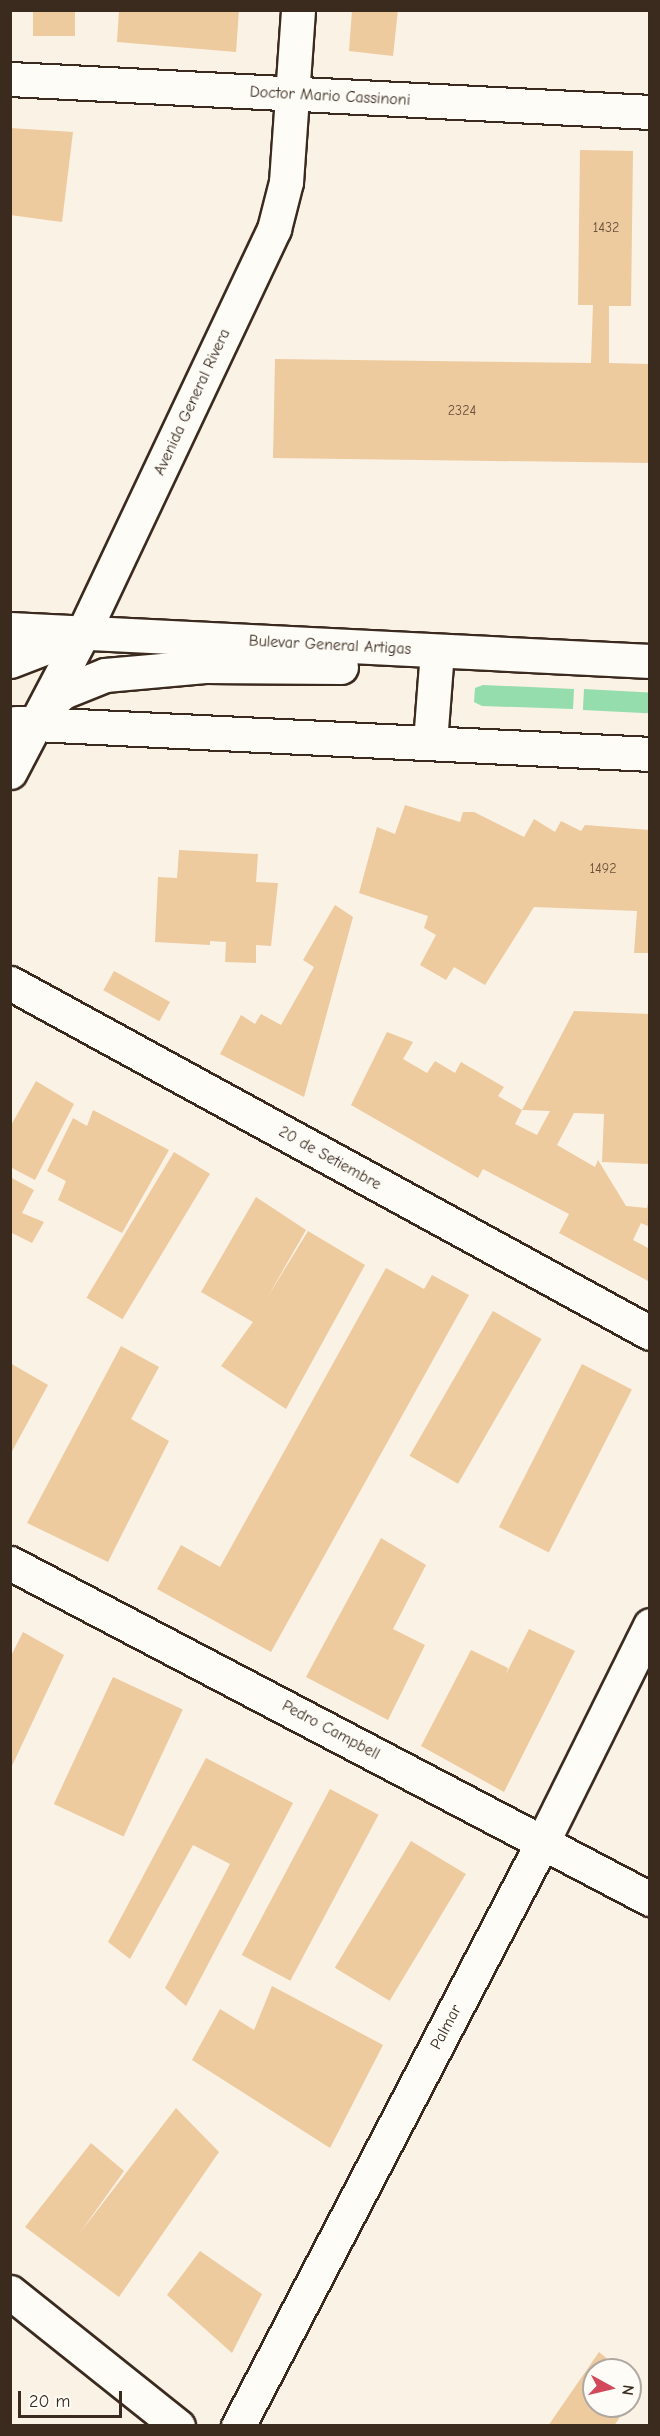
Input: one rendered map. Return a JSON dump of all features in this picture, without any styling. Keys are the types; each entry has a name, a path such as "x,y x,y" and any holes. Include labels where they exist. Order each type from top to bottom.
{"street":[{"name":"Avenida General Rivera","path":"10,772 22,724 83,633 274,229 286,182 298,10"},
{"name":"Doctor Mario Cassinoni","path":"10,79 650,112"},
{"name":"Bulevar General Artigas","path":"10,629 650,660"},
{"path":"10,661 83,633"},
{"path":"22,724 63,692 105,675 205,666 361,667 424,650 430,742"},
{"path":"22,724 650,754"},
{"name":"20 de Setiembre","path":"10,983 650,1333"},
{"name":"Pedro Campbell","path":"10,1563 650,1899"},
{"name":"Palmar","path":"238,2426 543,1841 650,1625"},
{"path":"10,2292 178,2426"}],"green space":[{"path":"483,685 574,689 573,709 482,706 474,702 475,688"},
{"path":"584,689 649,692 648,713 583,710"}],"building":[{"path":"33,10 75,10 75,36 33,36"},
{"path":"119,10 239,10 236,52 117,42"},
{"path":"352,10 398,10 393,56 349,51"},
{"path":"10,128 73,132 62,222 10,215"},
{"path":"580,150 633,151 631,306 609,306 609,363 650,364 650,463 273,458 275,359 591,363 593,305 578,305"},
{"path":"405,805 460,822 463,812 474,812 524,837 534,819 555,832 561,821 581,831 585,825 650,830 650,953 634,953 637,911 534,907 485,985 454,967 446,980 420,965 436,935 424,928 428,916 359,893 377,827 395,834"},
{"path":"179,850 258,854 256,882 278,883 271,946 256,945 256,963 225,962 226,942 210,941 210,945 155,942 158,877 177,878"},
{"path":"335,905 353,917 304,1097 220,1054 241,1015 255,1024 261,1014 281,1025 314,967 303,960"},
{"path":"114,971 170,1002 159,1021 103,990"},
{"path":"574,1011 650,1014 650,1164 602,1162 604,1114 574,1113 557,1145 595,1167 598,1160 626,1206 647,1208 650,1193 650,1227 641,1223 633,1240 650,1249 650,1282 559,1233 569,1214 483,1169 478,1178 351,1105 387,1032 413,1042 403,1059 427,1073 435,1061 455,1073 461,1062 504,1087 498,1096 522,1110","holes":["522,1110 550,1111 537,1135 515,1124"]},
{"path":"36,1081 74,1104 35,1180 10,1167 10,1127"},
{"path":"93,1110 169,1150 122,1233 58,1200 66,1181 47,1171 73,1118 87,1126"},
{"path":"174,1152 210,1174 122,1319 86,1298"},
{"path":"10,1177 34,1190 22,1213 44,1222 32,1243 10,1232"},
{"path":"256,1197 306,1230 267,1298 308,1231 365,1265 286,1409 221,1366 253,1322 201,1292"},
{"path":"386,1268 424,1289 432,1275 469,1295 271,1652 157,1589 181,1545 220,1567"},
{"path":"493,1311 541,1339 458,1484 410,1456"},
{"path":"121,1346 159,1367 131,1419 169,1441 108,1562 27,1523"},
{"path":"10,1363 48,1385 10,1455"},
{"path":"582,1364 632,1389 549,1552 499,1527"},
{"path":"381,1538 426,1565 393,1629 425,1645 388,1720 306,1677"},
{"path":"529,1629 575,1651 504,1792 421,1746 471,1650 508,1668 506,1674"},
{"path":"23,1632 64,1655 10,1770 10,1658"},
{"path":"113,1677 183,1710 124,1836 54,1804"},
{"path":"206,1758 293,1803 186,2006 165,1988 230,1864 193,1845 130,1959 108,1942"},
{"path":"330,1789 379,1815 290,1981 242,1955"},
{"path":"411,1841 466,1874 390,2001 335,1968"},
{"path":"272,1986 383,2045 330,2148 192,2060 220,2009 254,2030"},
{"path":"176,2108 219,2152 119,2297 25,2227 91,2143 124,2171 79,2234"},
{"path":"200,2251 262,2294 232,2353 167,2295"},
{"path":"599,2352 606,2358 595,2358"},
{"path":"582,2377 582,2418 619,2418 614,2426 548,2426"}]}
